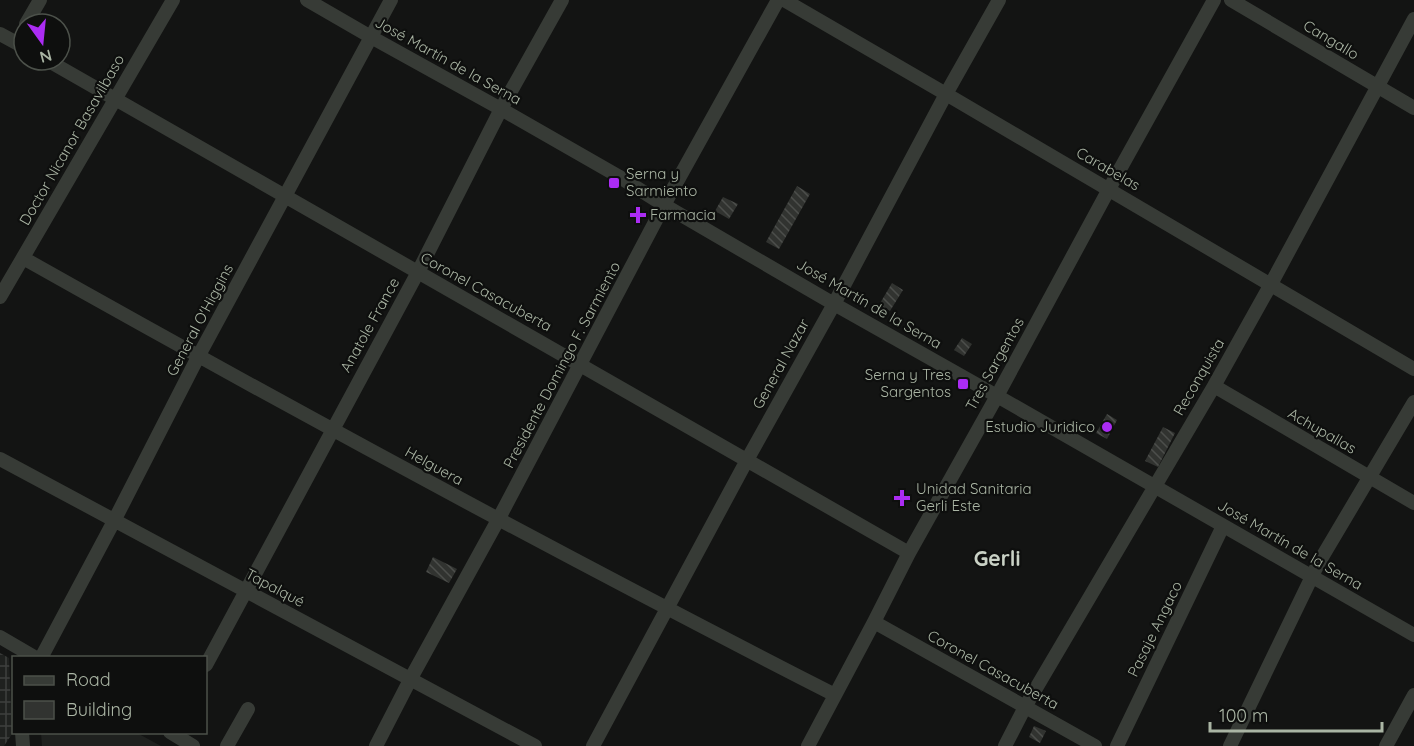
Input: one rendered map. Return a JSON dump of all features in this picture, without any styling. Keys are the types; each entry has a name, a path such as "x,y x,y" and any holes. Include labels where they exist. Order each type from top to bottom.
{"street":[{"name":"Doctor Nicanor Basavilbaso","path":"0,297 172,0"},
{"name":"José Martín de la Serna","path":"308,0 1414,635"},
{"name":"General O'Higgins","path":"35,656 114,521 198,357 391,0"},
{"name":"Anatole France","path":"207,663 418,272 501,109 562,0"},
{"name":"Presidente Domingo F. Sarmiento","path":"376,746 664,205 778,0"},
{"name":"Carabelas","path":"784,0 1414,369"},
{"name":"General Nazar","path":"593,746 999,0"},
{"name":"Tres Sargentos","path":"808,746 909,553 1214,0"},
{"name":"Cangallo","path":"1232,0 1414,108"},
{"name":"Reconquista","path":"1005,746 1025,707 1214,386 1414,19"},
{"name":"Coronel Casacuberta","path":"68,72 909,553"},
{"name":"Helguera","path":"23,258 198,357 498,520 835,695"},
{"name":"Achupallas","path":"1214,386 1414,503"},
{"path":"1230,746 1312,576 1414,402"},
{"name":"Tapalqué","path":"0,459 535,746"},
{"name":"Pasaje Angaco","path":"1118,746 1223,526"},
{"name":"Coronel Casacuberta","path":"874,622 1095,746"},
{"path":"0,637 32,656"},
{"path":"1386,746 1414,695"},
{"path":"227,746 248,709"},
{"path":"173,734 193,746"}],"shaded area":[{"path":"0,653 9,658 12,734 4,746 0,746"},
{"path":"41,734 139,734 161,746 42,746"}],"building":[{"path":"797,186 810,194 779,249 766,242"},
{"path":"723,197 738,204 729,219 715,211"},
{"path":"892,283 903,290 890,311 879,305"},
{"path":"962,338 972,344 964,356 954,350"},
{"name":"Estudio Juridico","path":"1107,414 1117,420 1107,439 1096,433"},
{"path":"1163,427 1175,433 1158,467 1145,461"},
{"path":"433,557 457,569 449,583 426,572"},
{"path":"1034,726 1046,731 1040,743 1029,737"}],"place":[{"name":"Serna y Sarmiento","path":"614,183"},
{"name":"Farmacia","path":"638,215"},
{"name":"Serna y Tres Sargentos","path":"963,384"},
{"name":"Estudio Juridico","path":"1107,427"},
{"name":"Unidad Sanitaria Gerli Este","path":"902,498"}],"district":[{"name":"Gerli","path":"997,559"}]}
